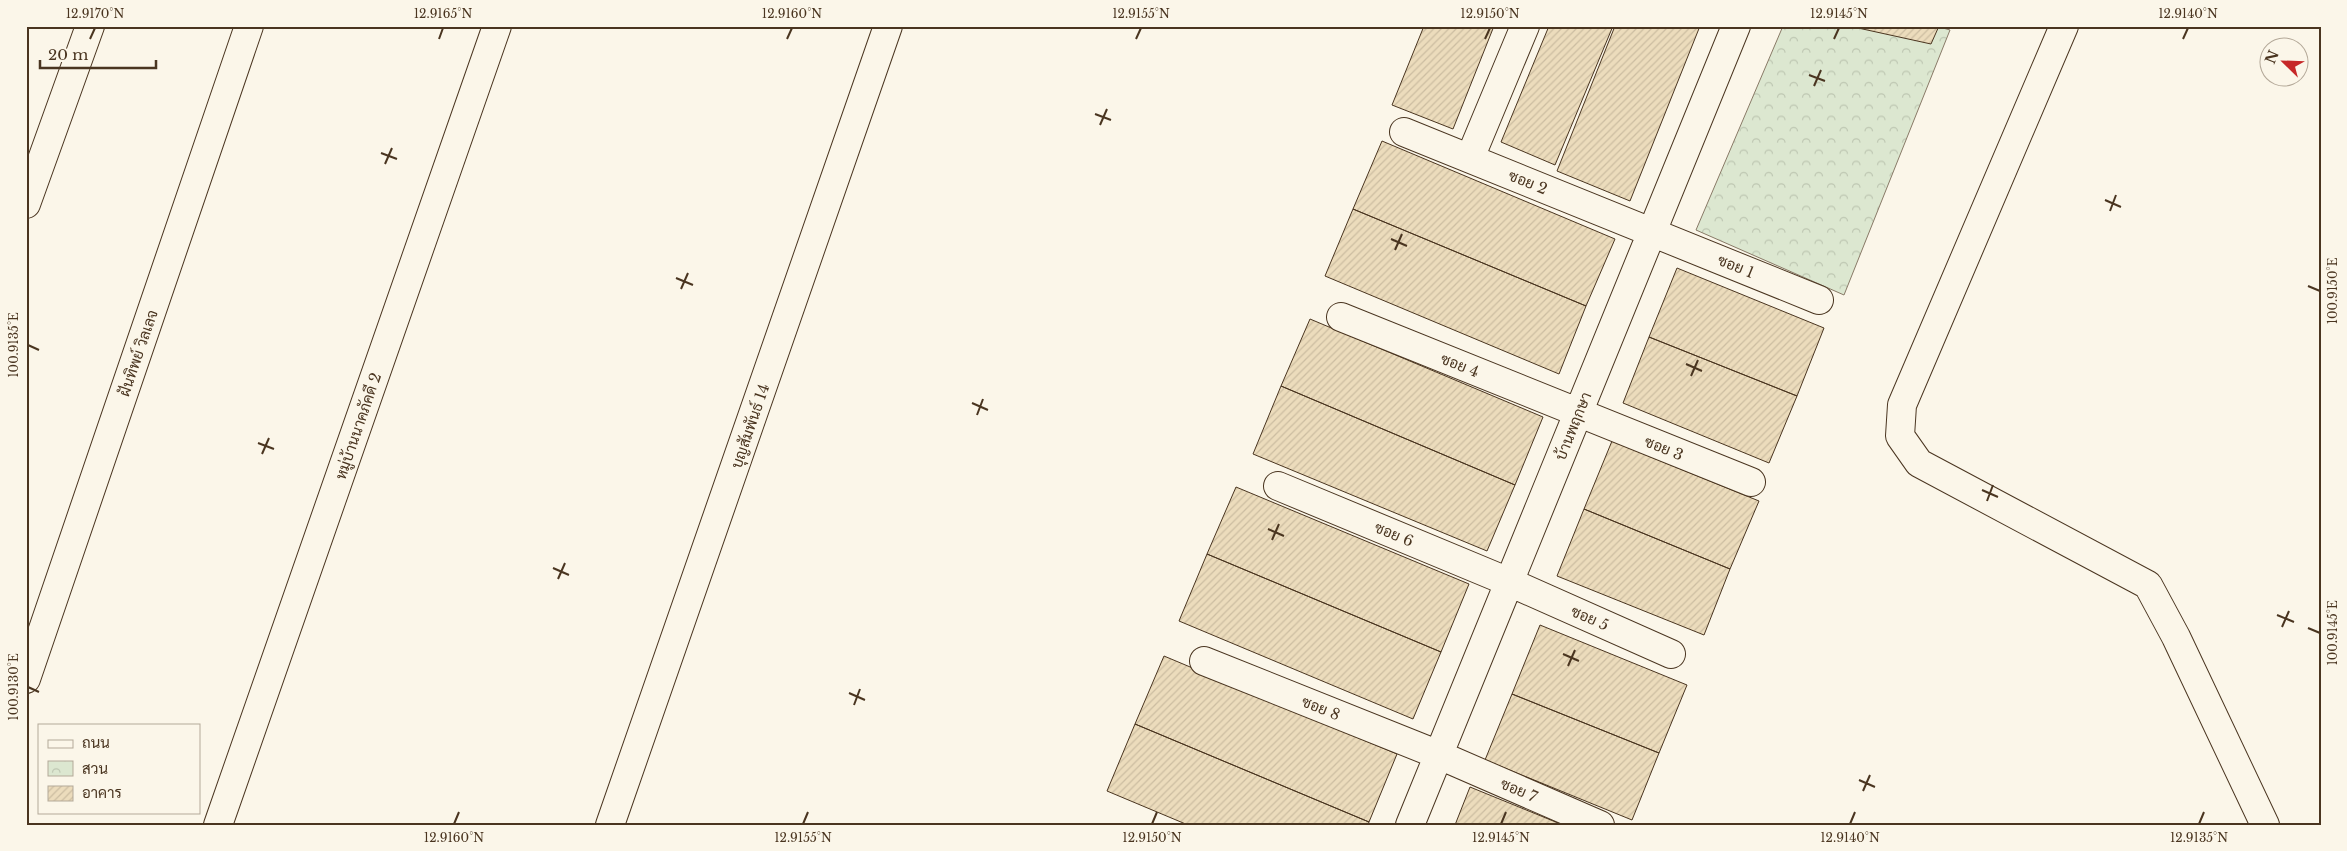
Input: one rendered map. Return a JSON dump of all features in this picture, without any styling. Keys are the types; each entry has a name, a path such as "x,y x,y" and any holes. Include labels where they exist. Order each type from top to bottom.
{"street":[{"path":"26,204 90,26"},
{"name":"ฝันทิพย์ วิลเลจ","path":"26,679 249,26"},
{"name":"หมู่บ้านนาคภัคดี 2","path":"218,825 497,26"},
{"name":"บุญสัมพันธ์ 14","path":"610,825 888,26"},
{"path":"1470,158 1524,26"},
{"name":"บ้านพฤกษา","path":"1410,825 1736,26"},
{"path":"2064,26 1902,405 1900,436 1919,463 2148,585 2176,637 2265,825"},
{"name":"ซอย 2","path":"1404,132 1652,232"},
{"name":"ซอย 1","path":"1652,232 1819,300"},
{"name":"ซอย 4","path":"1341,317 1578,414"},
{"name":"ซอย 3","path":"1578,414 1750,482"},
{"name":"ซอย 6","path":"1278,486 1509,582"},
{"name":"ซอย 5","path":"1509,582 1671,654"},
{"name":"ซอย 8","path":"1204,661 1439,755"},
{"name":"ซอย 7","path":"1439,755 1600,825"}],"green space":[{"path":"1783,26 1936,26 1950,30 1844,295 1696,230"}],"building":[{"path":"1424,26 1494,26 1453,129 1392,105"},
{"path":"1549,26 1613,26 1555,165 1501,142"},
{"path":"1615,26 1700,26 1630,201 1557,171"},
{"path":"1849,26 1939,26 1931,44"},
{"path":"1382,141 1615,239 1586,306 1353,209"},
{"path":"1353,209 1586,306 1559,374 1325,276"},
{"path":"1677,268 1824,328 1797,396 1649,337"},
{"path":"1310,319 1543,417 1515,485 1281,386"},
{"path":"1649,337 1797,396 1769,463 1623,403"},
{"path":"1281,386 1515,485 1487,551 1253,454"},
{"path":"1612,441 1759,501 1730,569 1584,509"},
{"path":"1236,487 1469,584 1441,652 1207,554"},
{"path":"1584,509 1730,569 1704,635 1557,576"},
{"path":"1207,554 1441,652 1413,719 1179,621"},
{"path":"1540,625 1687,685 1659,753 1512,694"},
{"path":"1164,656 1397,754 1369,822 1135,724"},
{"path":"1512,694 1659,753 1632,820 1485,760"},
{"path":"1135,724 1369,822 1368,825 1188,825 1107,791"},
{"path":"1470,787 1563,825 1455,825"}]}
